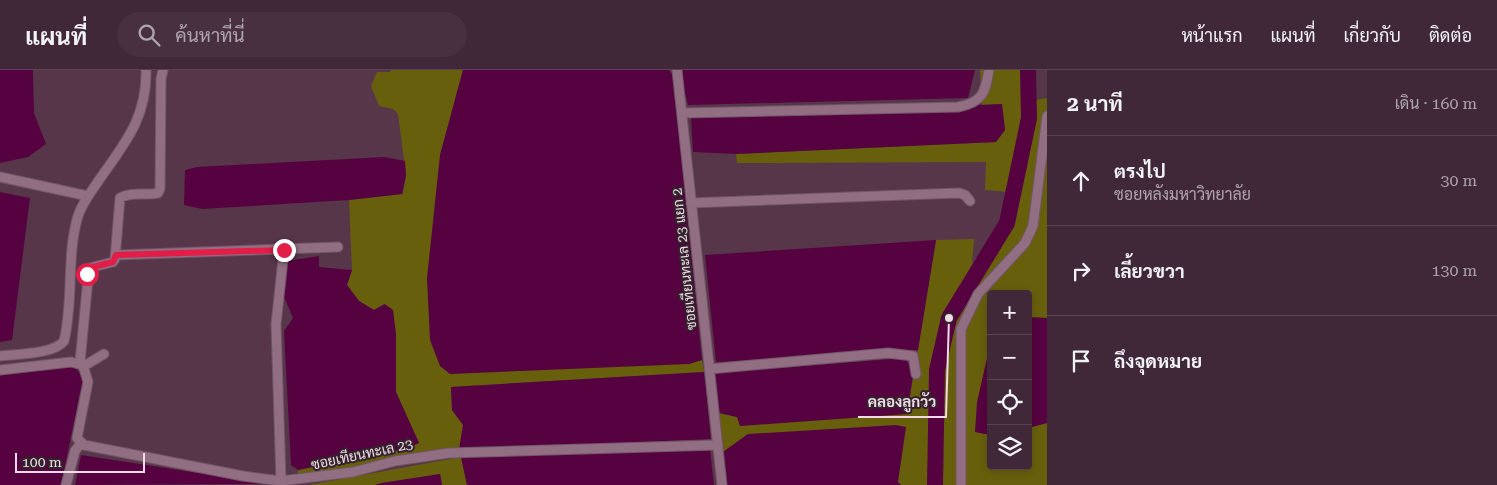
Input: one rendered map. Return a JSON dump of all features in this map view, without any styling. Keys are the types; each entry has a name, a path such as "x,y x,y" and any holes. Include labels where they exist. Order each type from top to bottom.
{"street":[{"path":"0,356 48,350 60,346 64,341 78,216 88,196 133,131 144,100 146,70"},
{"path":"66,485 75,451 81,443 78,438 78,430 88,382 82,364 89,268 113,262 116,255 120,198 130,194 158,193 160,190 161,79 163,70"},
{"name":"ซอยเทียนทะเล 23 แยก 2","path":"677,70 718,444"},
{"path":"682,113 958,107 976,102 984,92 989,70"},
{"path":"961,485 961,329 978,294 1026,243 1029,237 1033,226 1047,116"},
{"path":"0,177 88,196"},
{"path":"692,203 959,194 965,195 970,201"},
{"path":"116,255 338,247"},
{"path":"281,481 276,324 284,250"},
{"path":"709,369 888,353 912,356 916,374"},
{"path":"0,370 82,364 104,354"},
{"name":"ซอยเทียนทะเล 23","path":"81,443 130,455 281,481 353,472 412,457 448,453 718,444"},
{"path":"718,444 722,485"}],"shaded area":[{"path":"0,70 33,70 34,113 46,144 28,157 0,163"},
{"path":"391,70 463,70 440,155 689,364 702,360 704,372 451,387 452,410 463,425 459,450 414,455 297,478 298,470 408,448 419,443 396,392 396,335 384,304 374,310 359,301 347,285 352,270 349,200 403,194 406,175 398,114 393,109 379,106 371,86 377,72 390,72"},
{"path":"463,70 669,70 673,76 702,360 689,364 450,374 440,366 430,340 427,278 440,155"},
{"path":"679,70 975,70 968,98 688,105"},
{"path":"980,70 1023,70 1023,102 1047,98 1047,318 1032,317 1032,290 987,290 987,364 975,432 987,434 987,470 1032,470 1032,427 1047,423 1047,485 901,485 898,482 748,434 723,452 719,413 737,417 907,414 936,240 974,239 972,263 998,254 1021,193 985,190 986,162 737,163 736,154 996,142 1005,130 1002,104 982,105"},
{"path":"1002,104 1005,130 996,142 736,154 693,152 691,118"},
{"path":"384,157 405,161 406,175 402,194 349,200 202,209 184,205 185,170 197,167"},
{"path":"0,192 30,198 12,340 0,342"},
{"path":"936,240 918,350 716,362 705,255"},
{"path":"319,256 319,267 352,270 347,285 359,301 374,310 385,304 393,310 396,334 396,392 419,443 408,448 298,470 291,465 284,331 293,318 284,297 287,261"},
{"path":"1032,317 1047,318 1047,423 1032,427"},
{"path":"904,358 914,369 907,414 740,426 737,417 719,413 714,373"},
{"path":"987,358 987,434 975,432 977,402"},
{"path":"73,366 82,375 82,383 61,485 0,485 0,373"},
{"path":"704,372 711,439 459,450 463,425 452,410 451,387"},
{"path":"896,425 906,427 898,482 901,485 727,485 723,452 748,434"},
{"path":"710,450 714,485 467,485 461,457"},
{"path":"81,455 270,484 75,485"},
{"path":"461,457 467,485 442,485 440,474 375,485 308,485"},
{"path":"440,474 442,485 375,485 381,483"}],"waterway":[{"path":"935,485 937,370 949,318 1007,223 1029,118 1028,70"}],"place":[{"name":"คลองลูกวัว","path":"949,318"}],"route":[{"path":"87,274 89,268 102,263 113,262 116,255 284,250"}]}
